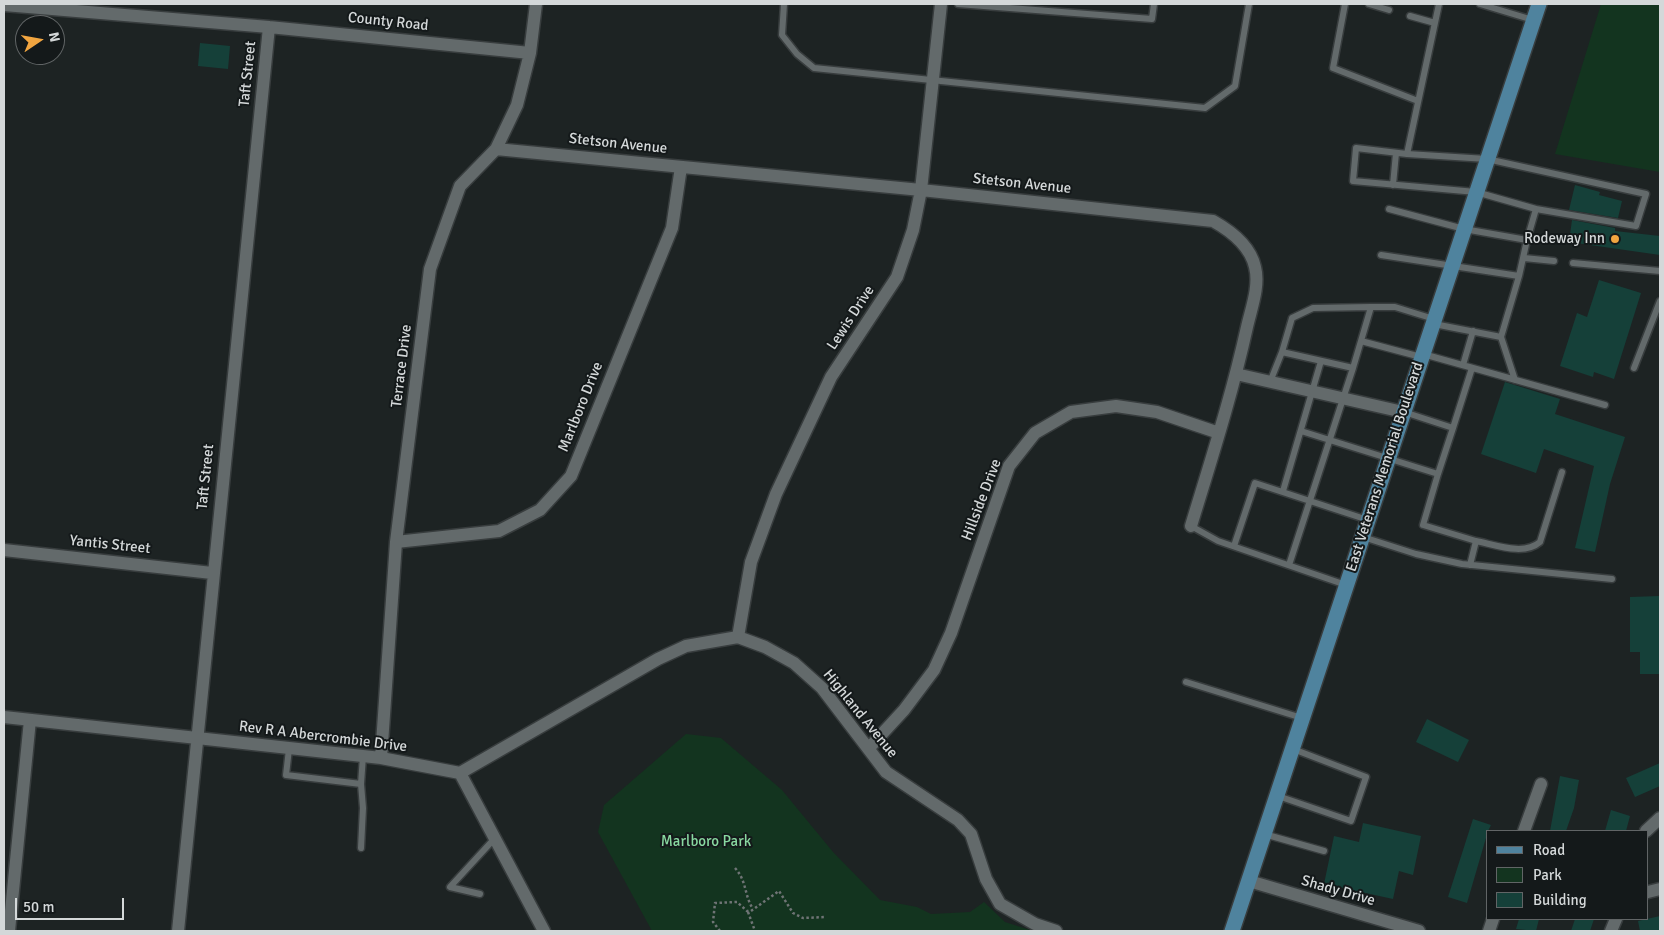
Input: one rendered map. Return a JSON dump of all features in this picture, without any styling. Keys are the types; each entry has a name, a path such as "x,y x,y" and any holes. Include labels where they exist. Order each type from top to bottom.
{"main road":[{"name":"East Veterans Memorial Boulevard","path":"1232,931 1433,321 1540,4"}],"street":[{"name":"Terrace Drive","path":"381,758 396,542 430,268 460,186 496,149 517,105 530,53 536,4"},
{"name":"Lewis Drive","path":"738,637 752,562 776,494 831,378 897,277 913,230 921,190 940,4"},
{"name":"County Road","path":"4,5 269,27 530,53"},
{"name":"Taft Street","path":"178,931 212,573 269,27"},
{"name":"Stetson Avenue","path":"496,149 921,190 1212,221 1232,232 1246,248 1255,267 1256,288 1236,374 1192,526"},
{"name":"Marlboro Drive","path":"396,542 498,531 540,510 571,476 672,228 681,167"},
{"path":"1236,374 1403,412"},
{"name":"Hillside Drive","path":"869,748 904,710 934,670 952,632 1009,466 1035,433 1071,412 1116,406 1157,412 1219,433"},
{"name":"Yantis Street","path":"4,550 212,573"},
{"path":"544,931 460,773 658,658 686,646 738,637"},
{"name":"Highland Avenue","path":"738,637 765,647 794,662 822,688 886,772 958,820 971,834 986,879 1000,904 1035,924 1056,931"},
{"name":"Rev R A Abercrombie Drive","path":"4,717 381,758 460,773"},
{"path":"9,931 30,720"},
{"path":"1524,830 1541,784"},
{"path":"1647,830 1660,818"},
{"name":"Shady Drive","path":"1249,881 1419,931"}],"lane":[{"path":"784,4 782,35 797,54 814,68 1205,108 1235,86 1249,4"},
{"path":"958,4 1152,18 1154,4"},
{"path":"1344,4 1333,68 1418,101"},
{"path":"1369,4 1389,10"},
{"path":"1407,154 1439,4"},
{"path":"1480,4 1534,21"},
{"path":"1410,16 1435,23"},
{"path":"1356,148 1407,154 1487,159 1646,194 1636,226 1536,209 1476,192 1353,181 1356,148"},
{"path":"1393,184 1396,153"},
{"path":"1389,209 1464,229 1527,240"},
{"path":"1515,380 1501,336 1536,209"},
{"path":"1381,255 1519,276"},
{"path":"1524,258 1554,261"},
{"path":"1574,263 1660,271"},
{"path":"1634,368 1660,301"},
{"path":"1289,565 1371,306"},
{"path":"1270,382 1282,352 1292,318 1313,308 1395,307 1433,321 1474,332 1501,336"},
{"path":"1464,365 1474,332"},
{"path":"1361,341 1464,365 1605,405"},
{"path":"1282,352 1352,368"},
{"path":"1283,492 1320,361"},
{"path":"1472,368 1423,525 1476,541 1525,550 1534,548 1540,542 1562,472"},
{"path":"1403,412 1453,428"},
{"path":"1301,430 1438,474"},
{"path":"1234,546 1255,483 1368,520"},
{"path":"1192,526 1218,541 1346,585"},
{"path":"1362,536 1416,554 1470,565 1612,579"},
{"path":"1470,565 1476,541"},
{"path":"1186,682 1302,718"},
{"path":"289,748 286,775 361,784"},
{"path":"1277,796 1351,821 1366,777 1292,748"},
{"path":"361,848 363,756"},
{"path":"1264,834 1324,851"},
{"path":"480,894 450,887 495,838"}],"path":[{"path":"736,868 743,877 746,894 753,909"},
{"path":"747,911 779,891 793,913 803,918 826,918"},
{"path":"720,931 713,922 715,903 737,902 747,911 755,931"}],"green space":[{"path":"1601,4 1660,4 1660,172 1555,154"},
{"name":"Marlboro Park","path":"686,734 721,738 782,790 833,852 880,900 917,907 931,914 970,912 984,902 1005,922 1033,931 652,931 598,832 604,805"}],"building":[{"path":"200,43 230,46 228,69 198,66"},
{"path":"1575,185 1600,192 1599,195 1622,201 1618,218 1569,210"},
{"name":"Rodeway Inn","path":"1572,220 1615,228 1615,231 1660,236 1660,255 1569,242"},
{"path":"1599,280 1641,293 1614,379 1594,372 1593,377 1560,366 1577,313 1587,317"},
{"path":"1505,382 1560,399 1555,414 1625,437 1610,484 1595,552 1575,548 1594,466 1544,449 1536,473 1481,454"},
{"path":"1660,596 1660,674 1640,674 1640,652 1630,652 1630,597"},
{"path":"1427,719 1469,740 1458,762 1416,742"},
{"path":"1660,763 1660,786 1635,797 1626,778"},
{"path":"1560,776 1579,780 1574,808 1566,830 1550,830"},
{"path":"1611,810 1630,816 1626,830 1605,830"},
{"path":"1473,819 1491,825 1488,830 1486,830 1486,838 1467,903 1448,897"},
{"path":"1363,823 1421,836 1413,875 1399,871 1393,899 1324,884 1334,836 1359,842"},
{"path":"1660,916 1660,931 1640,931 1638,921"},
{"path":"1519,920 1539,920 1536,931 1516,929"},
{"path":"1575,920 1594,920 1590,931 1571,931"}],"place":[{"name":"Rodeway Inn","path":"1615,239"}]}
